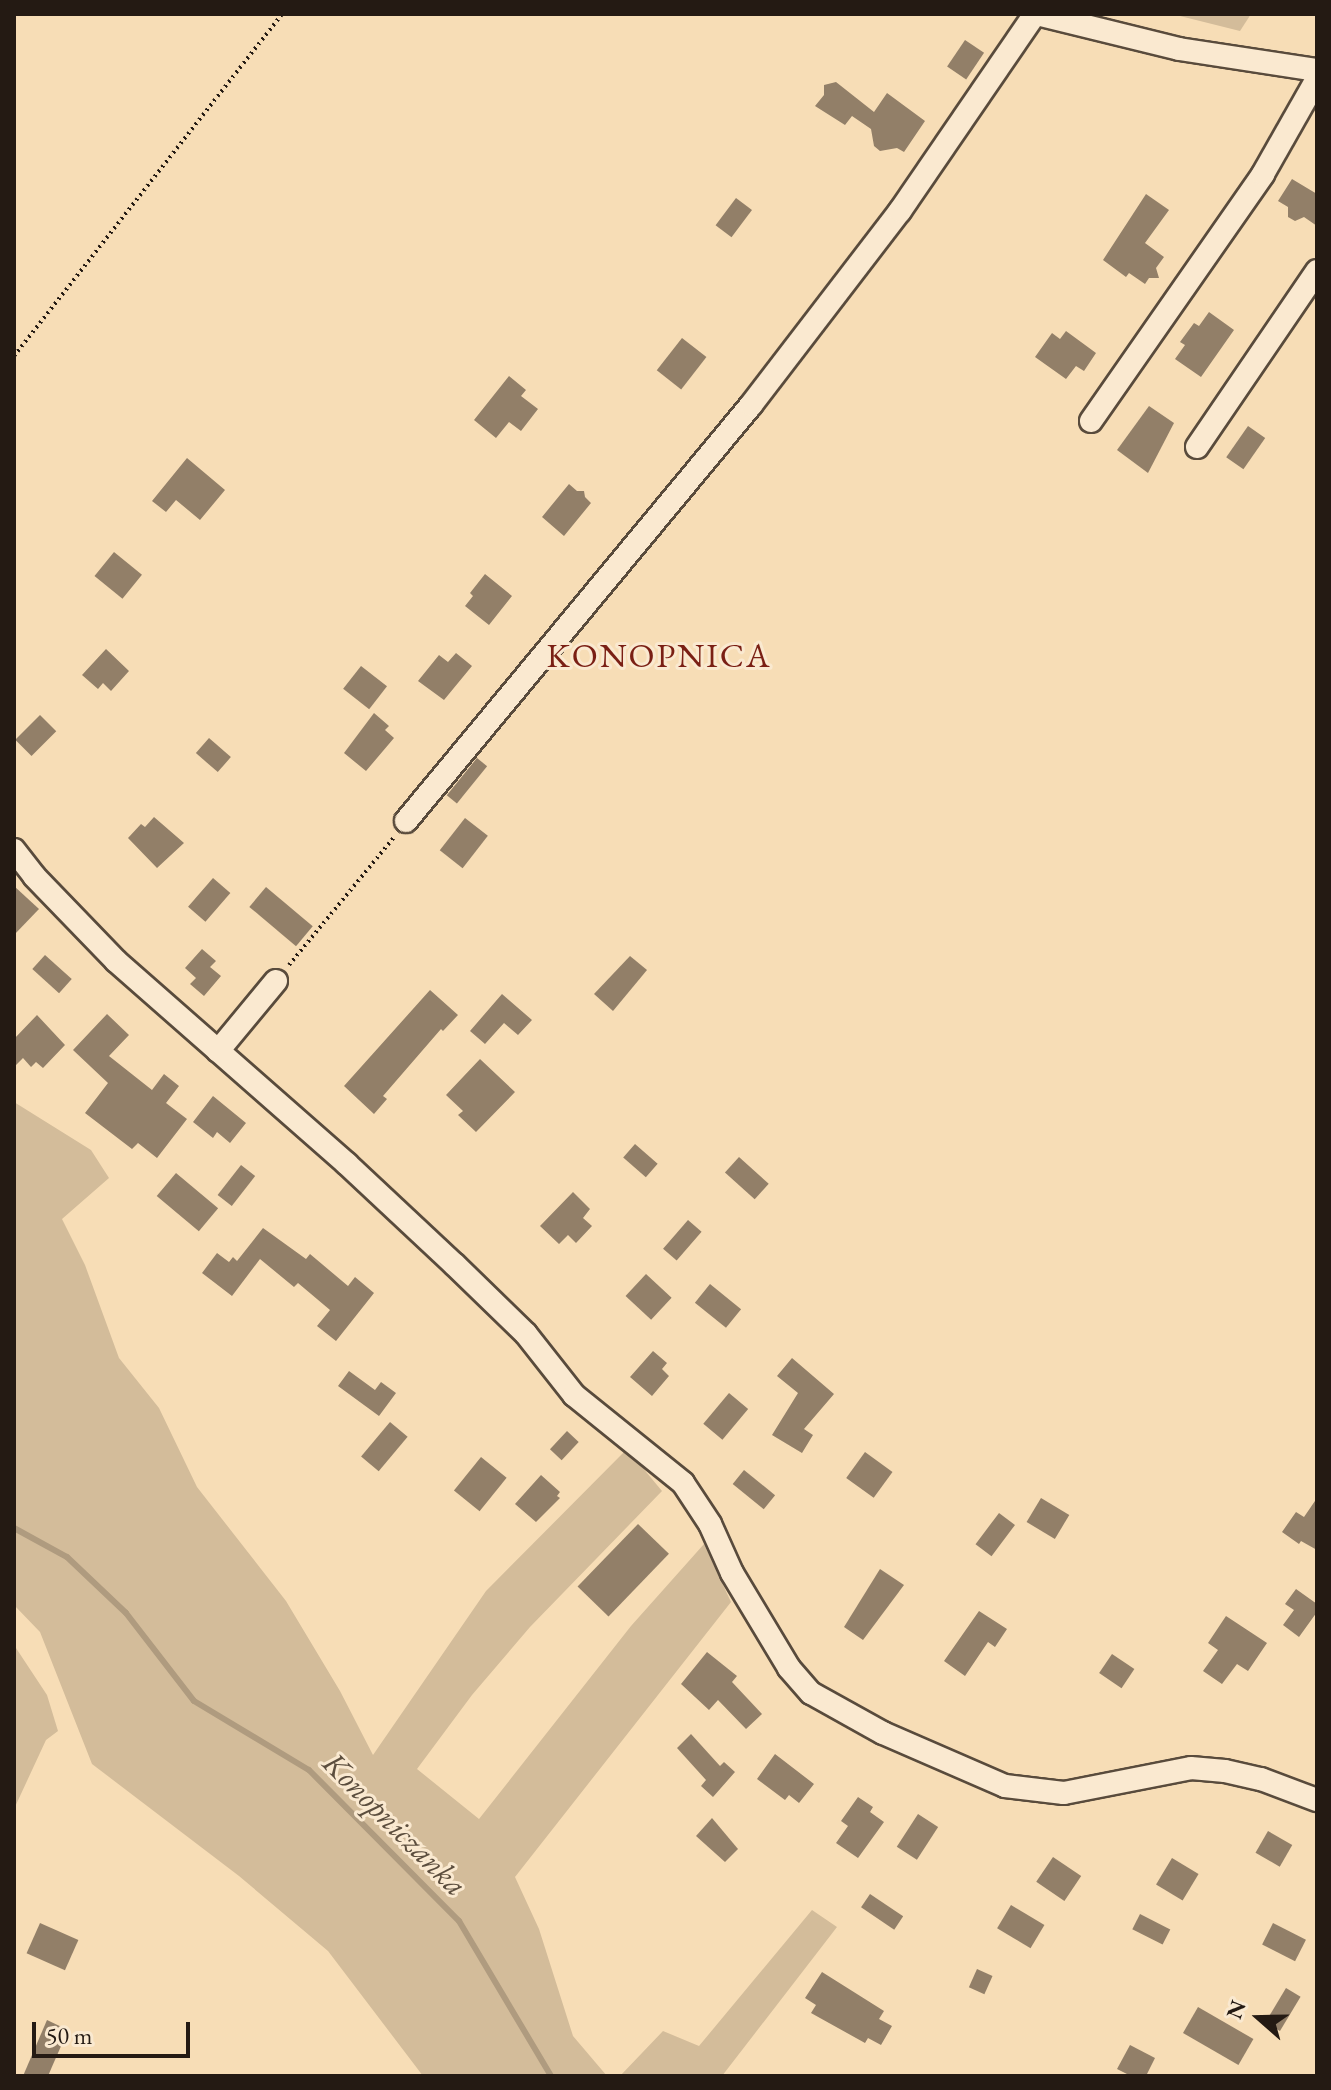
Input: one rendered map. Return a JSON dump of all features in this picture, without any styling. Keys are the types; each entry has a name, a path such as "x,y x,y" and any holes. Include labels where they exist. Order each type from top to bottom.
{"street":[{"path":"406,821 751,405 900,211 1036,14 1179,49 1317,70"},
{"path":"1091,421 1263,174 1317,79"},
{"path":"1197,447 1317,271"},
{"path":"14,850 34,876 116,961 454,1264 526,1334 574,1395 683,1483 789,1668 811,1693 883,1733 1005,1786 1064,1793 1191,1768 1261,1779 1317,1800"},
{"path":"218,1051 276,981"}],"path":[{"path":"14,356 282,14"},
{"path":"276,981 406,821"}],"shaded area":[{"path":"1172,14 1251,14 1240,31"},
{"path":"14,1102 91,1150 109,1178 62,1219 85,1265 119,1358 159,1408 197,1487 286,1601 340,1691 373,1755 486,1591 627,1449 662,1491 530,1627 472,1695 417,1769 479,1819 631,1626 704,1544 731,1602 515,1877 539,1929 573,2036 607,2076 423,2076 328,1951 239,1876 92,1764 40,1632 14,1605"},
{"path":"14,1645 47,1695 58,1731 46,1740 14,1809"},
{"path":"812,1910 837,1927 722,2076 620,2076 663,2031 699,2046"}],"building":[{"path":"965,40 984,53 966,79 947,67"},
{"path":"836,82 874,112 887,93 925,121 904,152 897,148 880,151 874,146 871,129 852,116 845,125 815,106 824,95 824,85"},
{"path":"1292,179 1317,194 1317,226 1304,217 1295,221 1288,217 1288,207 1278,201"},
{"path":"1146,194 1169,210 1145,243 1164,257 1156,268 1159,278 1149,278 1145,284 1129,273 1126,277 1103,260"},
{"path":"736,198 752,210 732,237 716,225"},
{"path":"1209,312 1234,330 1201,377 1175,359 1185,345 1180,342 1194,323 1199,326"},
{"path":"1066,331 1096,353 1084,371 1076,366 1066,379 1035,357 1052,333 1060,339"},
{"path":"682,338 706,357 681,389 657,370"},
{"path":"509,376 526,390 521,396 538,409 521,431 509,422 496,438 474,420"},
{"path":"1149,406 1174,423 1148,473 1117,450"},
{"path":"1248,426 1265,438 1243,469 1226,457"},
{"path":"187,458 225,490 200,520 176,500 166,512 152,501"},
{"path":"569,484 577,491 584,491 591,503 564,536 542,517"},
{"path":"114,552 142,575 122,599 94,576"},
{"path":"485,574 512,596 489,625 465,606 473,596 470,593"},
{"path":"106,649 129,671 111,691 103,683 98,689 82,675"},
{"path":"456,653 472,666 444,700 418,681 439,655 448,662"},
{"path":"361,666 387,686 369,709 343,689"},
{"path":"374,713 389,726 385,730 394,738 366,771 344,753"},
{"path":"40,715 56,731 32,756 15,740"},
{"path":"209,738 231,757 218,772 196,753"},
{"path":"477,758 487,766 457,803 447,795"},
{"path":"154,817 184,843 157,868 128,838 141,824 145,827"},
{"path":"465,818 488,836 463,868 440,850"},
{"path":"213,878 230,893 205,922 188,907"},
{"path":"14,886 39,909 14,935"},
{"path":"266,887 313,926 296,946 249,907"},
{"path":"202,949 216,961 210,967 221,976 204,996 190,984 196,978 185,968"},
{"path":"45,955 72,979 59,993 32,969"},
{"path":"630,956 647,970 613,1011 594,994"},
{"path":"430,990 458,1015 443,1031 441,1029 383,1096 387,1099 374,1114 344,1086"},
{"path":"502,994 532,1020 518,1035 504,1023 485,1044 470,1031"},
{"path":"107,1014 129,1035 109,1056 152,1090 164,1074 179,1086 166,1103 187,1119 157,1158 138,1143 132,1149 85,1113 108,1083 73,1050"},
{"path":"37,1015 65,1045 43,1068 36,1062 31,1067 23,1058 14,1067 14,1039"},
{"path":"480,1059 515,1092 476,1132 458,1115 463,1111 446,1095"},
{"path":"213,1096 246,1123 230,1143 217,1132 213,1138 193,1122"},
{"path":"635,1144 658,1164 646,1177 623,1158"},
{"path":"739,1157 769,1184 755,1199 725,1173"},
{"path":"241,1165 255,1176 232,1206 218,1195"},
{"path":"176,1173 218,1208 199,1231 157,1196"},
{"path":"573,1192 590,1209 583,1218 592,1226 576,1243 568,1235 559,1244 540,1226"},
{"path":"688,1220 702,1232 677,1260 663,1249"},
{"path":"263,1228 306,1259 310,1254 348,1286 355,1277 374,1293 336,1341 317,1326 330,1310 298,1283 294,1287 260,1259 232,1296 202,1273 217,1253 229,1262 233,1257 237,1261"},
{"path":"646,1274 672,1298 651,1320 626,1296"},
{"path":"710,1284 741,1309 726,1328 695,1303"},
{"path":"653,1351 667,1363 662,1369 669,1376 652,1396 630,1377"},
{"path":"792,1358 834,1394 804,1429 813,1435 802,1453 772,1435 798,1393 777,1376"},
{"path":"349,1371 375,1390 381,1382 396,1393 379,1416 338,1386"},
{"path":"729,1393 748,1409 722,1440 703,1424"},
{"path":"390,1422 408,1437 379,1471 361,1456"},
{"path":"567,1431 579,1442 562,1460 550,1449"},
{"path":"865,1452 893,1472 874,1498 846,1478"},
{"path":"481,1457 507,1478 480,1511 454,1490"},
{"path":"744,1470 775,1495 764,1509 733,1484"},
{"path":"541,1475 560,1492 557,1496 560,1498 536,1522 515,1504"},
{"path":"1041,1498 1069,1515 1055,1539 1027,1522"},
{"path":"1317,1498 1317,1550 1301,1541 1299,1544 1282,1532 1296,1512 1304,1517"},
{"path":"999,1513 1015,1525 992,1556 976,1544"},
{"path":"638,1524 669,1554 608,1616 578,1587"},
{"path":"880,1569 904,1585 863,1640 844,1627"},
{"path":"1296,1589 1317,1604 1317,1612 1299,1637 1283,1625 1294,1610 1285,1604"},
{"path":"979,1611 1007,1629 995,1647 988,1642 965,1676 944,1661"},
{"path":"1226,1616 1267,1643 1248,1671 1237,1664 1222,1684 1203,1671 1218,1650 1208,1643"},
{"path":"707,1652 737,1676 732,1682 762,1714 746,1729 718,1700 709,1710 681,1684"},
{"path":"1112,1654 1134,1669 1122,1688 1099,1673"},
{"path":"691,1734 720,1766 724,1762 735,1772 713,1797 701,1786 706,1780 677,1748"},
{"path":"775,1754 814,1784 799,1803 789,1795 785,1800 757,1779"},
{"path":"858,1797 873,1807 870,1812 884,1822 858,1858 836,1843 848,1826 841,1821"},
{"path":"918,1814 938,1827 917,1860 897,1847"},
{"path":"712,1818 738,1849 725,1862 696,1836"},
{"path":"1268,1831 1292,1845 1280,1867 1256,1853"},
{"path":"1053,1857 1081,1876 1064,1901 1036,1882"},
{"path":"1172,1858 1199,1874 1183,1901 1156,1885"},
{"path":"870,1894 903,1916 894,1930 861,1907"},
{"path":"1011,1905 1044,1925 1031,1948 997,1928"},
{"path":"1140,1914 1170,1929 1163,1945 1132,1929"},
{"path":"40,1923 78,1940 65,1970 27,1953"},
{"path":"1273,1923 1306,1940 1295,1961 1262,1944"},
{"path":"977,1969 993,1976 984,1994 969,1987"},
{"path":"822,1972 884,2011 879,2019 892,2026 881,2045 868,2038 865,2043 811,2013 816,2005 805,1998"},
{"path":"1286,1988 1301,1997 1280,2031 1265,2022"},
{"path":"1198,2007 1253,2039 1238,2065 1183,2033"},
{"path":"47,2020 68,2030 48,2076 23,2076"},
{"path":"1130,2045 1155,2058 1146,2076 1131,2076 1117,2069"}],"waterway":[{"name":"Konopniczanka","path":"14,1528 67,1557 126,1613 194,1701 309,1770 459,1921 551,2076"}],"district":[{"name":"KONOPNICA","path":"659,656"}]}
